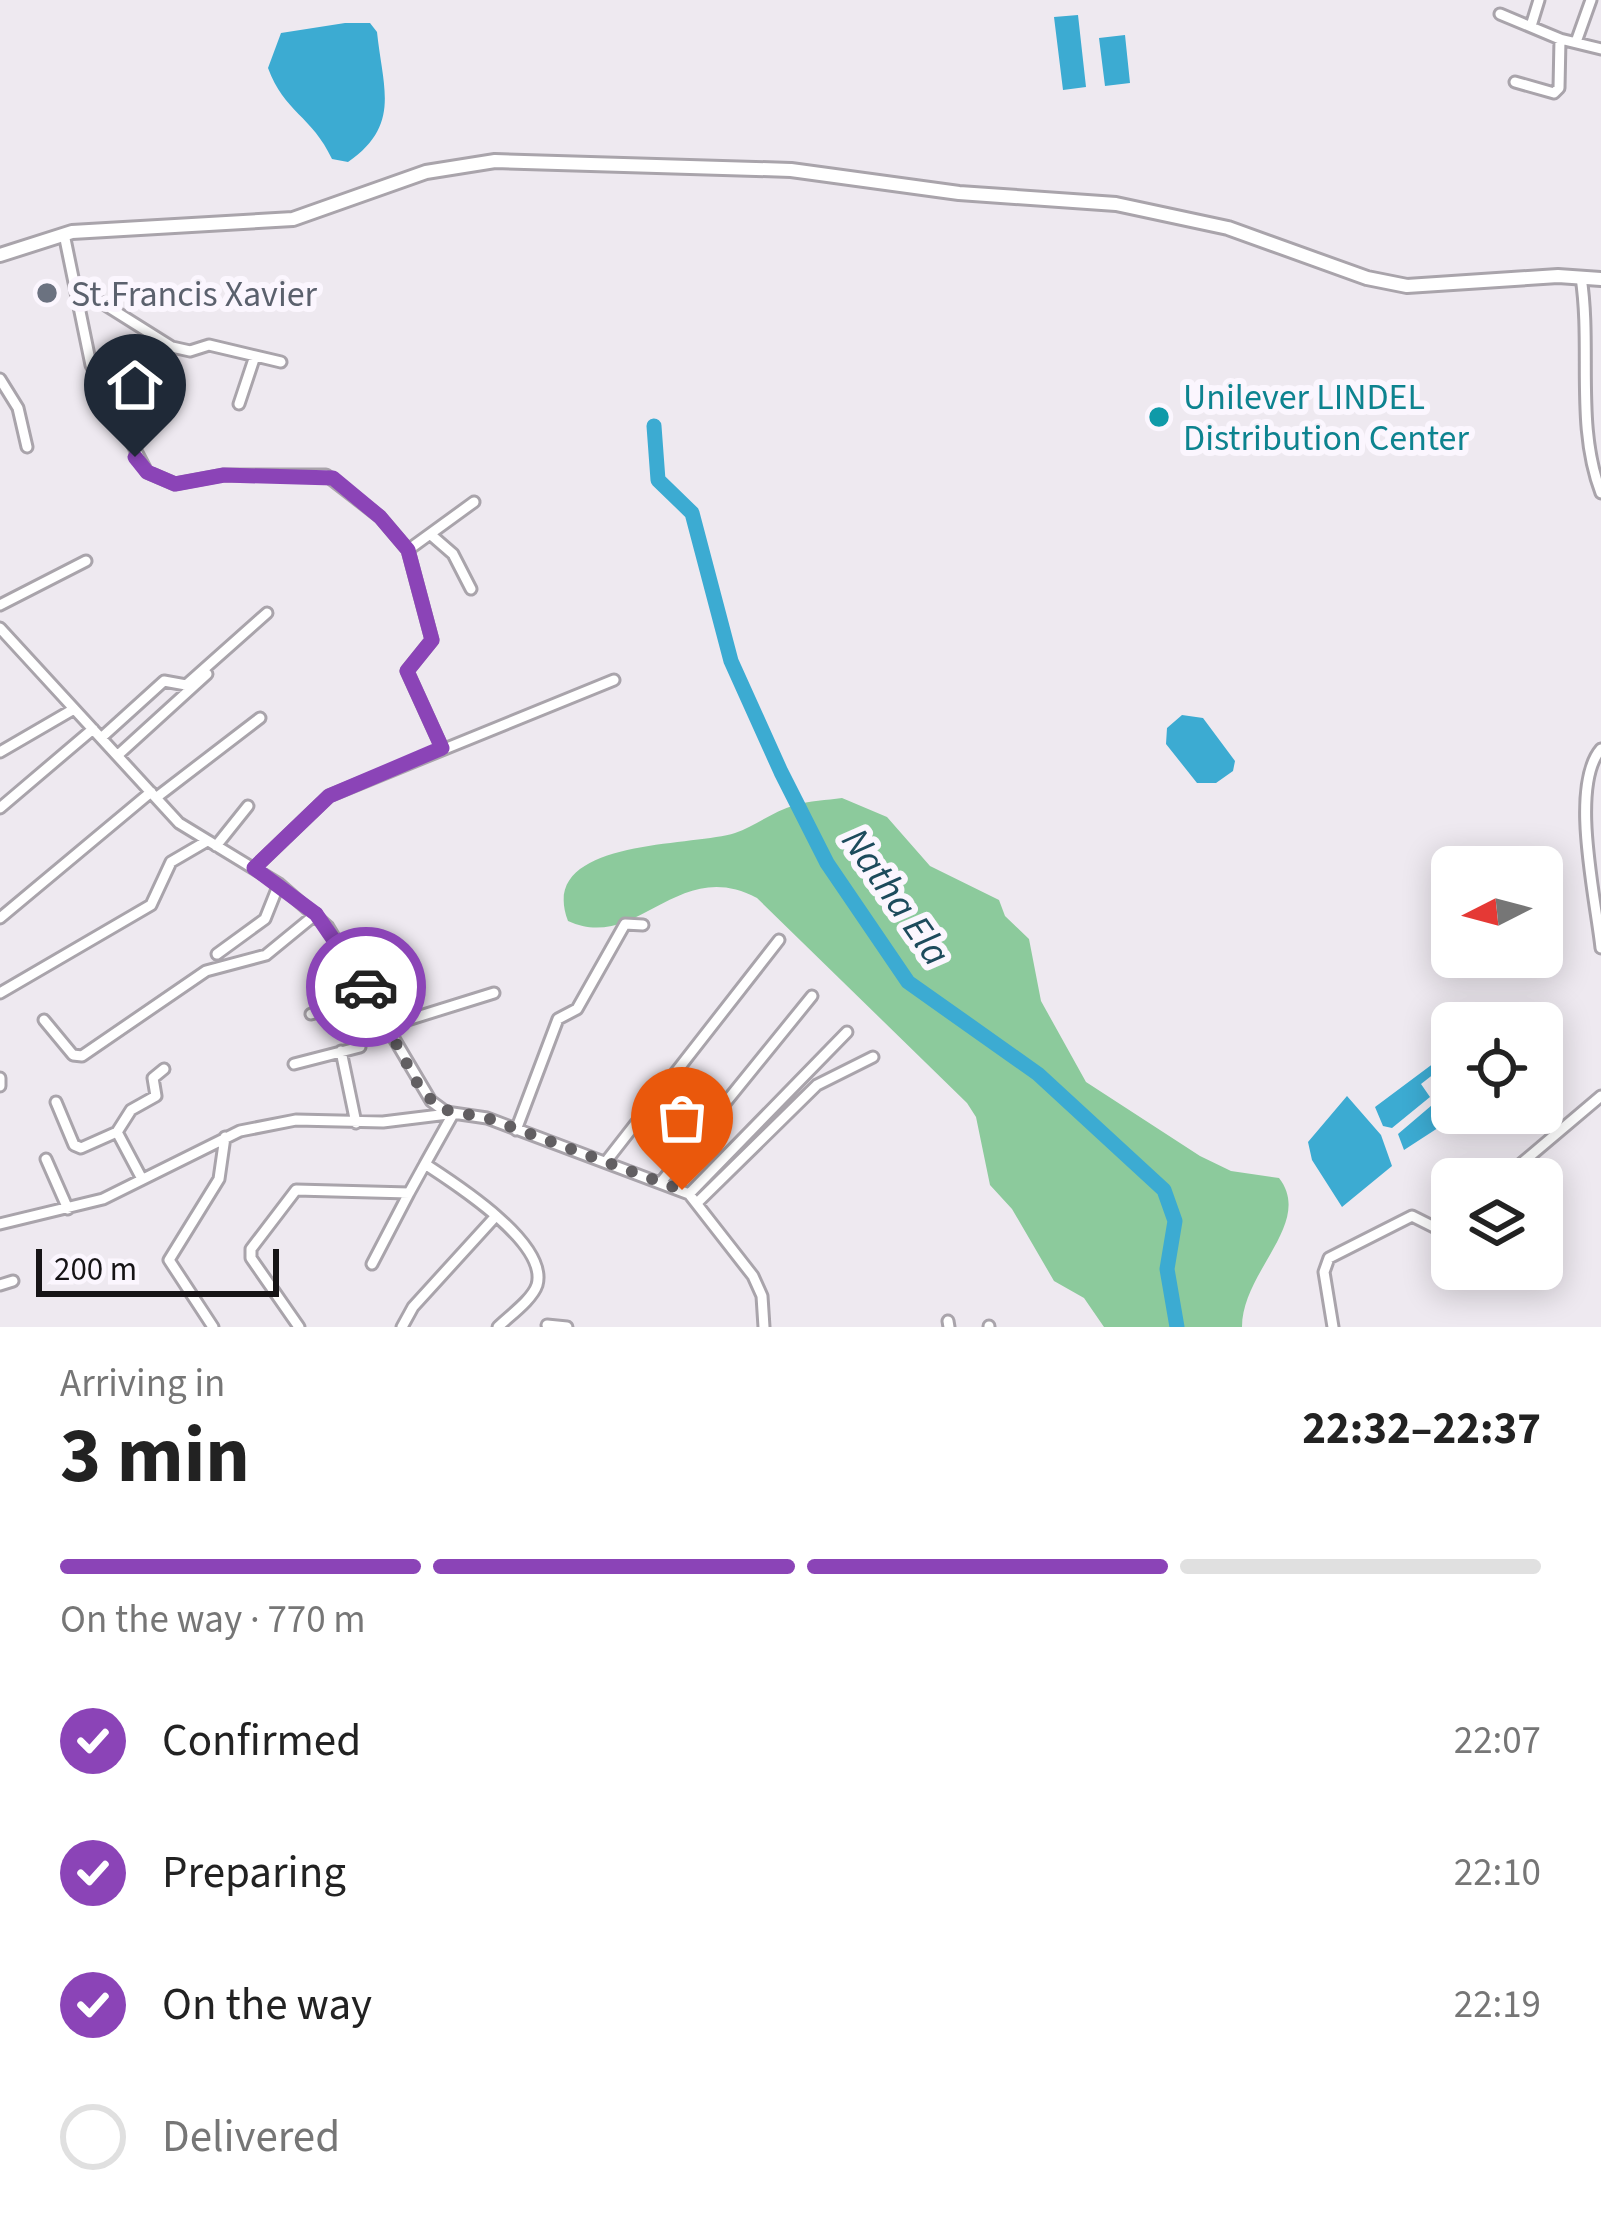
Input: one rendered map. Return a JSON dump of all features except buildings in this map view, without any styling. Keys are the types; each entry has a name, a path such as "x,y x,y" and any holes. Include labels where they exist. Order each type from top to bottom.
{"main road":[{"path":"0,255 64,234 292,219 426,172 469,163 681,166 791,170 982,195 1116,204 1228,228 1367,278 1407,286 1601,279"}],"street":[{"path":"1531,26 1539,0"},
{"path":"1576,42 1591,0"},
{"path":"1500,14 1560,39 1601,49"},
{"path":"1515,82 1554,93 1559,88 1560,39"},
{"path":"64,234 82,337 98,384 147,472 186,484 224,475 329,476 380,517 408,550 432,640 407,671 442,748"},
{"path":"1582,278 1589,328 1586,440 1601,493"},
{"path":"75,286 172,347 190,351 208,345 281,362"},
{"path":"238,404 255,356"},
{"path":"0,379 21,416 27,447"},
{"path":"408,550 474,502"},
{"path":"430,534 453,554 470,590"},
{"path":"0,605 86,561"},
{"path":"0,808 164,681 185,685 267,613"},
{"path":"0,628 179,824 279,884 316,914 373,999 421,1090 453,1114"},
{"path":"118,755 229,654"},
{"path":"254,868 329,796 614,680"},
{"path":"0,751 74,709"},
{"path":"0,918 260,718"},
{"path":"1601,749 1587,770 1585,798 1601,948"},
{"path":"0,993 151,905 171,862 212,844 248,806"},
{"path":"217,954 265,919 279,884"},
{"path":"44,1020 73,1055 82,1056 206,971 266,955 316,914"},
{"path":"516,1130 558,1019 577,1009 625,924 643,926"},
{"path":"608,1159 779,940"},
{"path":"388,1026 494,993"},
{"path":"662,1180 812,996"},
{"path":"311,1014 373,999"},
{"path":"693,1198 847,1032"},
{"path":"294,1064 360,1047"},
{"path":"341,1051 356,1123"},
{"path":"693,1198 817,1085 873,1057"},
{"path":"56,1102 77,1148 117,1132 131,1111 156,1096 153,1078 164,1069"},
{"path":"1528,1158 1601,1096"},
{"path":"373,1264 453,1114"},
{"path":"0,1224 68,1209 225,1137 296,1120 356,1123 453,1114 608,1159 693,1198 759,1287 764,1327"},
{"path":"117,1132 142,1179"},
{"path":"214,1327 169,1260 219,1179 225,1137"},
{"path":"46,1159 68,1209"},
{"path":"424,1164 518,1233 538,1282 498,1327"},
{"path":"299,1327 251,1258 251,1249 290,1196 296,1190 409,1193"},
{"path":"1333,1327 1325,1292 1329,1258 1412,1216 1419,1214 1431,1224"},
{"path":"402,1327 413,1307 495,1217"},
{"path":"0,1285 13,1281"},
{"path":"547,1325 567,1327"}],"green space":[{"path":"842,798 887,817 930,866 999,900 1005,916 1029,939 1041,1001 1086,1082 1200,1156 1231,1171 1279,1178 1288,1212 1245,1306 1242,1327 1104,1327 1084,1298 1054,1281 1012,1209 990,1185 976,1117 967,1103 757,898 729,888 704,888 616,925 593,927 568,921 564,894 574,874 595,860 735,833 795,805"}],"water":[{"path":"1078,15 1086,87 1063,90 1054,17"},
{"path":"370,23 377,32 385,104 376,134 348,162 332,159 282,95 268,68 281,33"},
{"path":"1125,35 1130,83 1105,86 1099,38"},
{"path":"1182,715 1203,718 1235,761 1233,771 1216,783 1197,783 1166,744 1167,728"},
{"path":"1431,1065 1431,1076 1421,1084 1430,1097 1392,1128 1383,1126 1375,1107"},
{"path":"1347,1096 1381,1135 1392,1166 1342,1207 1312,1160 1308,1142"},
{"path":"1431,1106 1431,1132 1404,1150 1398,1134"}],"waterway":[{"name":"Natha Ela","path":"654,426 658,480 692,513 731,661 827,863 908,982 1038,1074 1164,1190 1175,1221 1167,1269 1177,1327"}],"way so far":[{"path":"366,987 421,1090 441,1109 487,1118 682,1190"}],"place":[{"name":"St.Francis Xavier","path":"47,293"},
{"name":"Unilever LINDEL Distribution Center","path":"1159,417"}],"route":[{"path":"135,457 147,472 175,484 224,475 329,476 380,517 413,561 432,640 407,671 442,748 329,796 254,868 316,914 337,938 366,987"}]}
